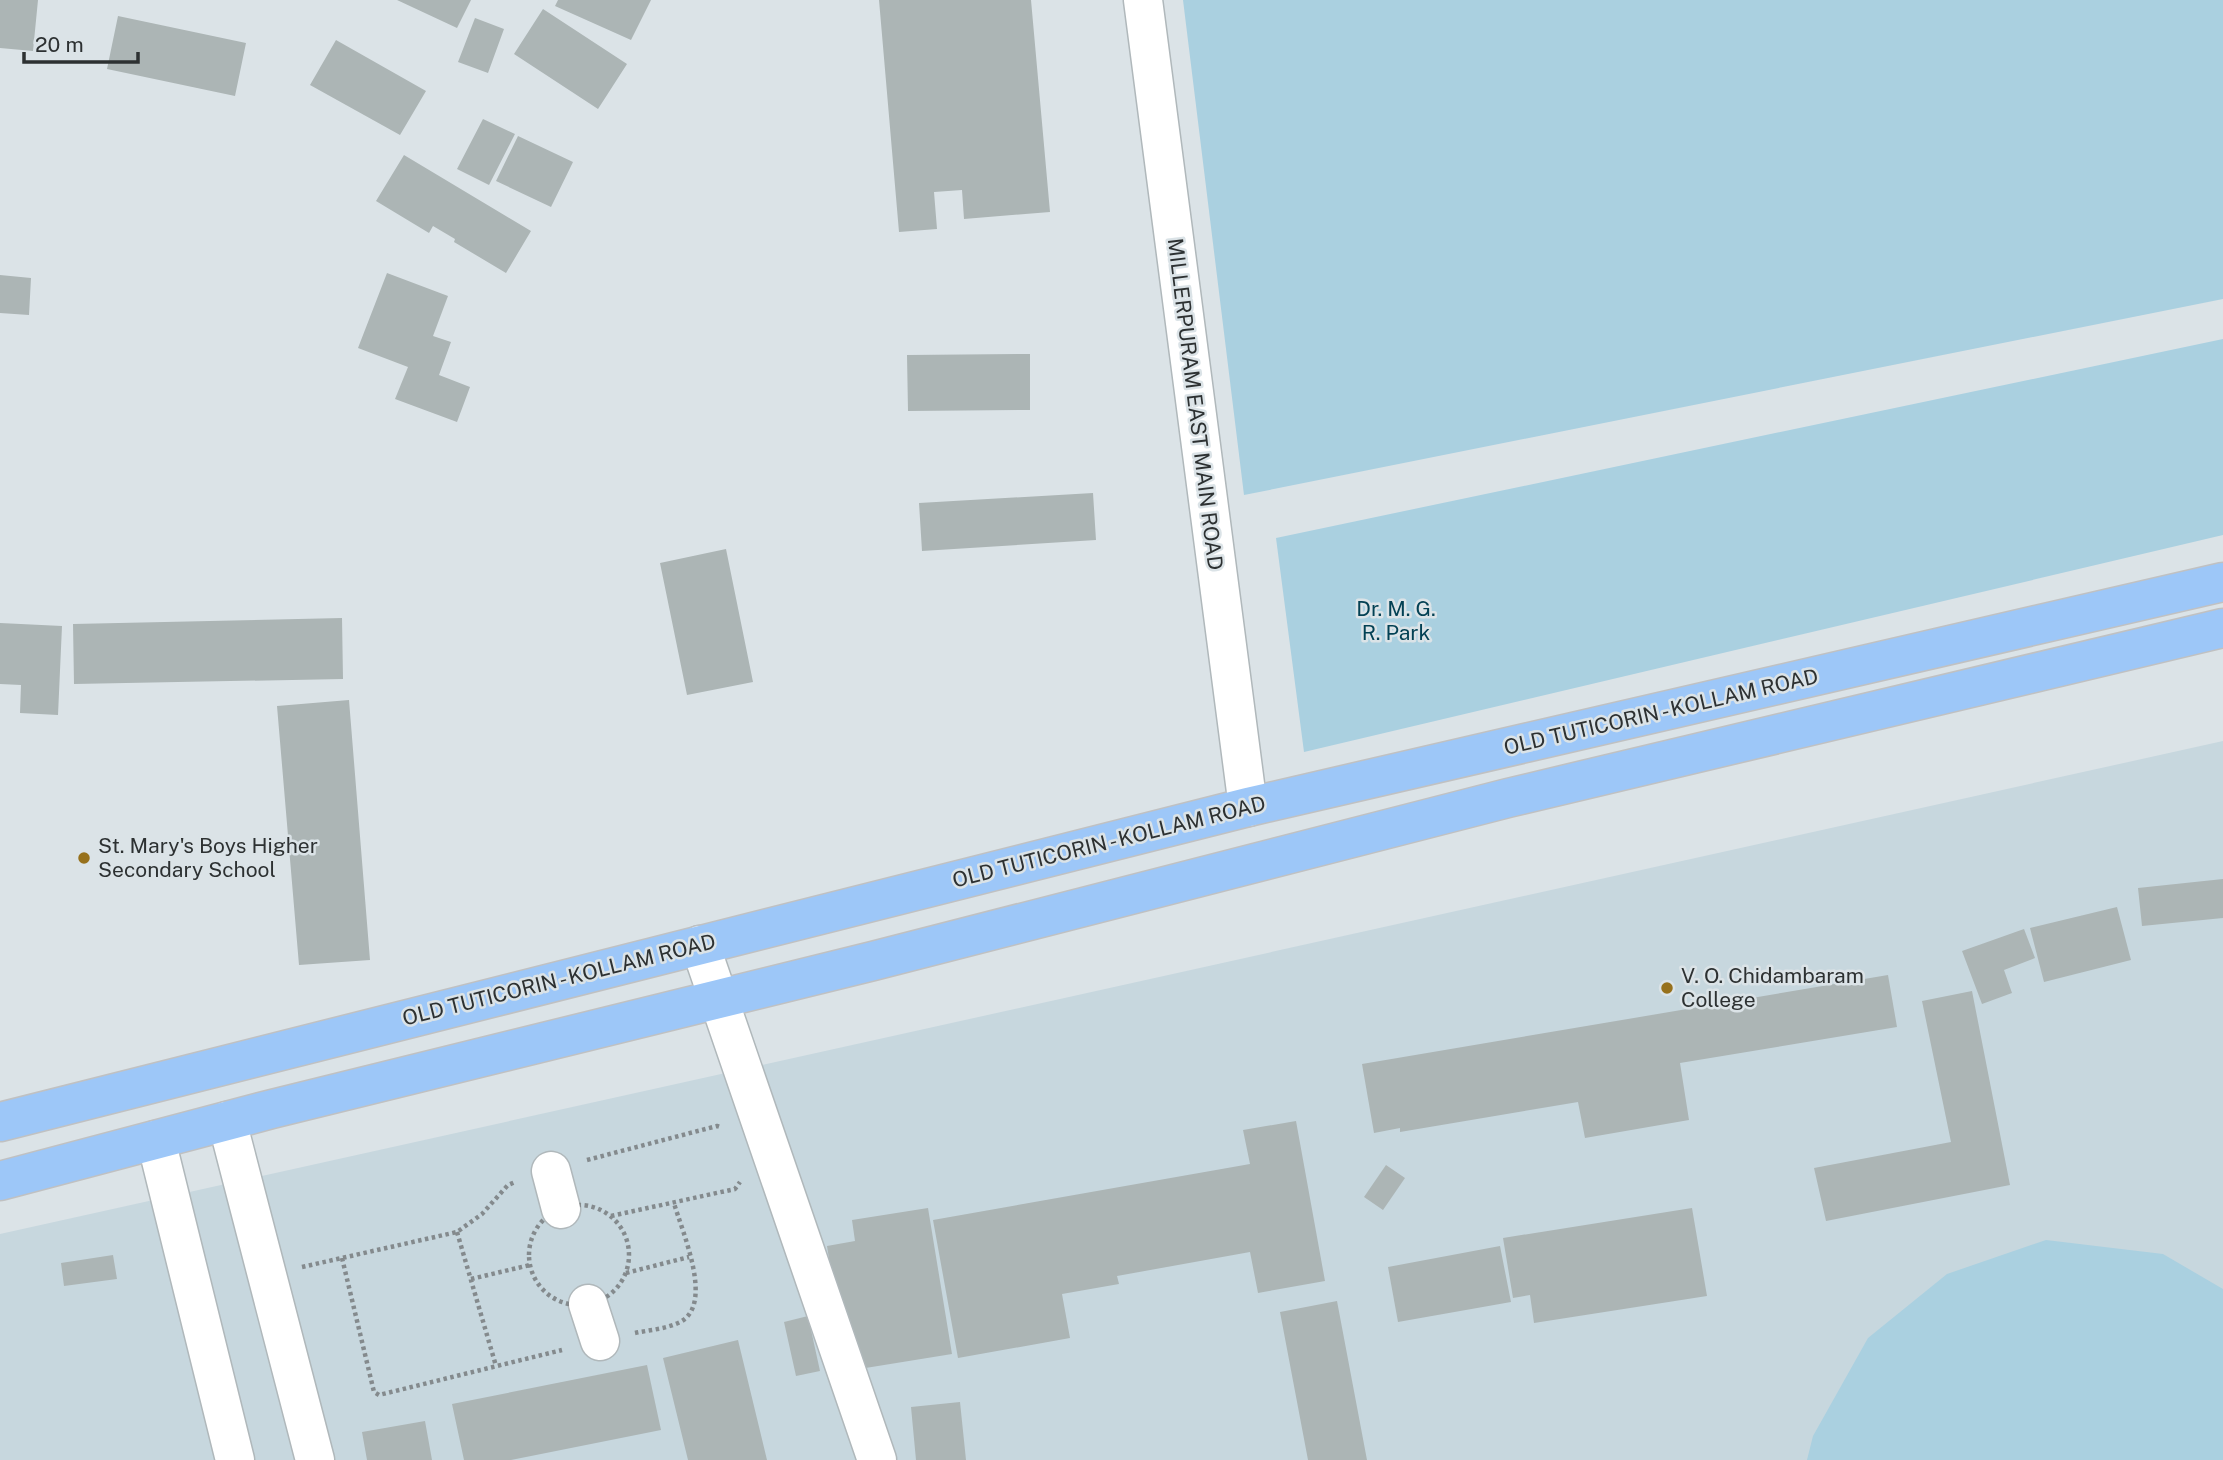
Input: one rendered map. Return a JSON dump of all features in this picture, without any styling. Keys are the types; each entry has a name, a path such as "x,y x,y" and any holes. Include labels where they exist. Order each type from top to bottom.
{"main road":[{"name":"OLD TUTICORIN - KOLLAM ROAD","path":"0,1122 1248,807 2223,582"},
{"path":"0,1181 227,1121 720,999 1508,798 2223,628"}],"street":[{"name":"MILLERPURAM EAST MAIN ROAD","path":"1143,0 1248,807"},
{"path":"700,945 877,1460"},
{"path":"227,1121 316,1460"},
{"path":"156,1140 235,1460"},
{"path":"551,1171 561,1209"},
{"path":"588,1304 600,1341"}],"path":[{"path":"342,1258 374,1392 379,1395 680,1323 696,1299 697,1284 674,1203"},
{"path":"578,1206 595,1208 611,1216 622,1230 629,1246 629,1264 612,1293 598,1302 580,1306 563,1303 548,1294 536,1281 530,1265 530,1248 535,1231 546,1218 561,1209 578,1206"},
{"path":"457,1232 496,1366"},
{"path":"625,1274 689,1257"},
{"path":"471,1279 530,1265"}],"shaded area":[{"name":"V. O. Chidambaram College","path":"2223,741 2223,1460 0,1460 0,1234"}],"green space":[{"path":"1183,0 2223,0 2223,299 1244,495"},
{"name":"Dr. M. G. R. Park","path":"2223,339 2223,535 1304,752 1276,538"},
{"path":"2046,1240 2163,1254 2223,1289 2223,1460 1807,1460 1813,1436 1868,1338 1947,1274"}],"building":[{"path":"0,0 38,0 33,51 0,48"},
{"path":"397,0 471,0 457,28"},
{"path":"558,0 651,0 631,40 555,6"},
{"path":"879,0 1031,0 1050,212 964,219 962,190 934,192 937,229 899,232"},
{"path":"543,9 627,64 598,109 514,54"},
{"path":"118,16 246,43 235,96 107,69"},
{"path":"475,18 504,29 488,73 458,62"},
{"path":"336,40 426,91 400,135 310,85"},
{"path":"483,119 515,134 489,185 457,169"},
{"path":"518,136 573,162 551,207 496,181"},
{"path":"404,155 531,231 506,273 433,226 429,233 376,201"},
{"path":"387,273 448,296 433,336 451,342 439,375 470,387 457,422 395,399 408,367 358,348"},
{"path":"0,275 31,278 29,315 0,313"},
{"path":"1030,354 1030,410 908,411 907,355"},
{"path":"1093,493 1096,540 922,551 919,503"},
{"path":"726,549 753,682 687,695 660,563"},
{"path":"342,618 343,679 74,684 73,624"},
{"path":"0,623 62,626 58,715 20,713 21,685 0,684"},
{"path":"349,700 370,960 299,965 277,706"},
{"path":"2223,879 2223,918 2142,926 2138,888"},
{"path":"2117,907 2131,960 2044,982 2030,928"},
{"path":"2024,929 2035,958 2004,970 2012,993 1982,1004 1962,951"},
{"path":"1888,975 1897,1027 1680,1063 1689,1120 1585,1138 1578,1102 1400,1132 1400,1128 1374,1133 1362,1064"},
{"path":"1972,991 2010,1185 1826,1221 1814,1168 1951,1142 1922,1001"},
{"path":"1296,1121 1325,1281 1258,1293 1250,1252 1117,1276 1119,1284 1062,1294 1070,1338 958,1358 933,1220 1250,1164 1243,1130"},
{"path":"1386,1165 1405,1178 1383,1210 1364,1197"},
{"path":"928,1208 952,1354 847,1371 827,1246 855,1241 852,1220"},
{"path":"1692,1208 1707,1296 1534,1323 1530,1295 1513,1298 1503,1238"},
{"path":"1500,1246 1511,1302 1398,1322 1388,1267"},
{"path":"113,1255 117,1279 64,1286 61,1263"},
{"path":"1337,1301 1367,1460 1308,1460 1280,1312"},
{"path":"808,1316 820,1371 796,1376 784,1322"},
{"path":"738,1340 767,1460 688,1460 663,1358"},
{"path":"647,1365 661,1430 511,1460 464,1460 452,1404"},
{"path":"960,1402 966,1460 916,1460 911,1407"},
{"path":"425,1421 432,1460 367,1460 362,1432"}],"place":[{"name":"St. Mary's Boys Higher Secondary School","path":"84,858"},
{"name":"V. O. Chidambaram College","path":"1667,988"}]}
